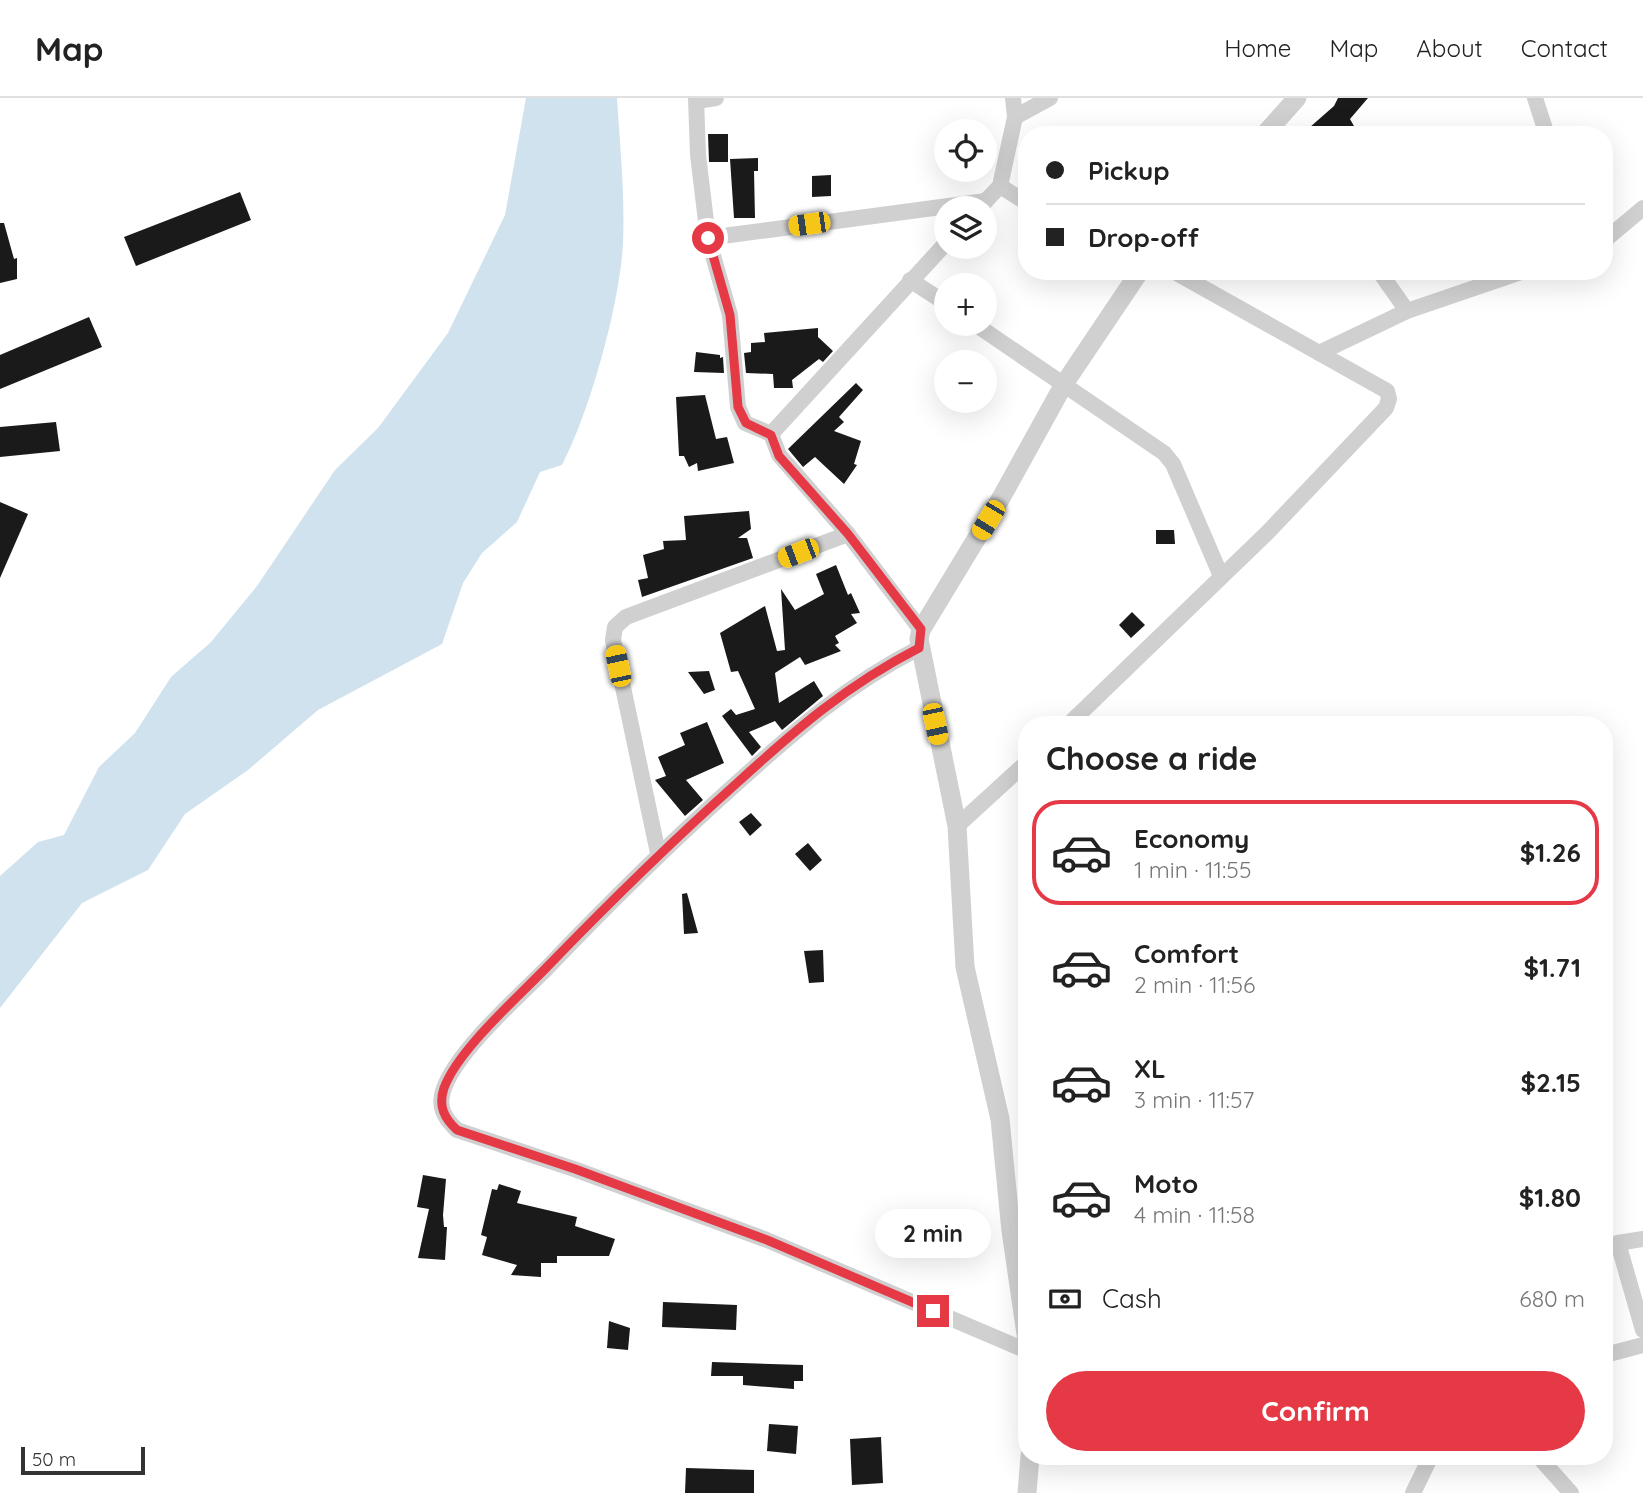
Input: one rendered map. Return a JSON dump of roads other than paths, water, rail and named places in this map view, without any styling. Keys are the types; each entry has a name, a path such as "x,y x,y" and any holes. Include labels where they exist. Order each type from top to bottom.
{"street":[{"path":"716,98 697,99 698,155 708,238 730,315 738,407 746,423 771,435 779,456 848,534 920,639 957,826 965,967 1000,1119 1018,1279"},
{"path":"991,196 1000,186 1015,117 1013,98"},
{"path":"1015,117 1050,98"},
{"path":"1277,126 1297,98"},
{"path":"1535,98 1544,126"},
{"path":"1000,186 1018,197"},
{"path":"1613,233 1643,208"},
{"path":"708,238 934,210"},
{"path":"771,435 934,255"},
{"path":"910,280 934,296"},
{"path":"1018,1347 767,1240 575,1169 457,1130 446,1119 441,1104 444,1087 477,1039 658,853 797,729 846,690 920,639 1064,384 1133,280"},
{"path":"1077,716 1221,576 1385,408 1389,399 1387,391 1189,280"},
{"path":"1385,280 1407,311"},
{"path":"1319,353 1407,311 1498,280"},
{"path":"993,336 1164,453 1173,464 1221,576"},
{"path":"658,853 613,640 615,627 626,617 848,534"},
{"path":"957,826 1018,770"},
{"path":"1613,1246 1643,1239"},
{"path":"1613,1251 1643,1330"},
{"path":"1613,1353 1643,1345"},
{"path":"1027,1493 1029,1465"},
{"path":"1413,1493 1427,1465"},
{"path":"1546,1465 1571,1493"}],"water":[{"path":"526,98 617,98 623,207 621,268 602,357 573,443 562,465 540,472 517,522 482,553 463,583 442,644 318,710 248,770 185,814 148,870 82,903 0,1008 0,876 38,842 64,835 99,767 135,733 171,677 211,642 257,586 335,470 378,428 448,333 505,215"}]}
